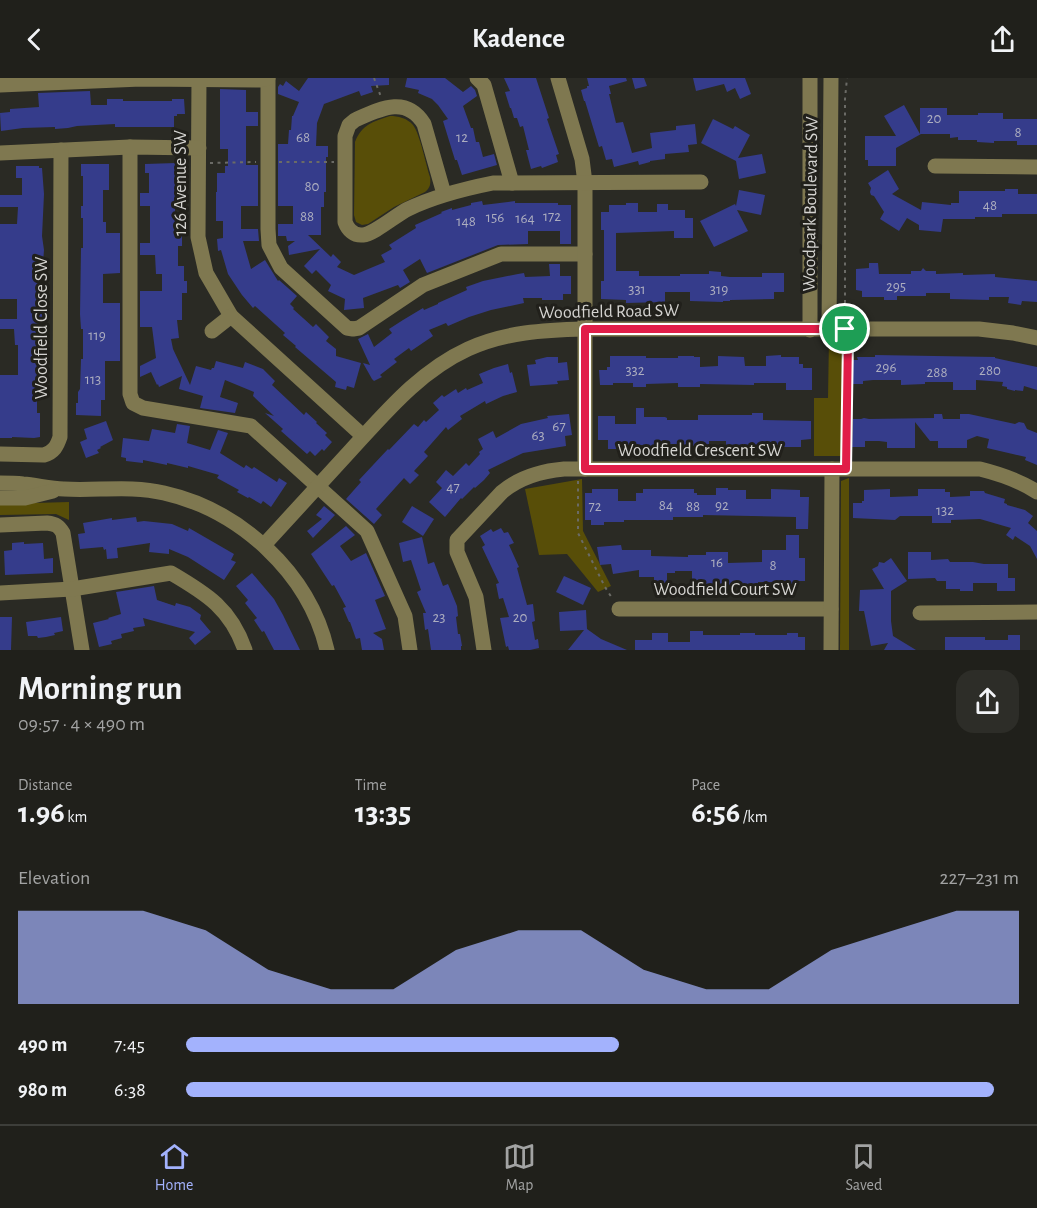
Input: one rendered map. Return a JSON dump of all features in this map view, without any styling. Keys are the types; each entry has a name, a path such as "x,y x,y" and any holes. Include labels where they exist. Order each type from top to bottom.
{"street":[{"path":"0,85 109,80 199,78 260,80 268,78 269,245 280,268 347,328 359,328 423,285 501,254 585,254"},
{"name":"126 Avenue SW","path":"199,78 198,237 206,273 231,316 363,436"},
{"path":"477,78 484,85 512,183"},
{"path":"558,78 582,159 585,183 585,329 581,473"},
{"name":"Woodpark Boulevard SW","path":"810,78 810,330"},
{"name":"Woodpark Boulevard SW","path":"829,330 831,78"},
{"path":"444,194 424,124 418,116 405,108 396,106 355,120 350,126 345,136 345,222 352,233 357,235 366,235 405,210 444,194 493,183 701,182"},
{"path":"0,153 130,147 199,148"},
{"path":"130,147 130,394 133,403 143,408 251,426 367,531 405,616 410,650"},
{"name":"Woodfield Close SW","path":"0,454 44,455 56,447 60,437 61,150"},
{"path":"935,166 1037,168"},
{"path":"212,331 231,316"},
{"name":"Woodfield Road SW","path":"264,545 363,436 420,379 468,349 514,334 554,329 979,329 1037,338"},
{"path":"831,650 831,609 839,469"},
{"name":"Woodfield Crescent SW","path":"484,650 476,597 457,552 457,540 502,492 532,474 547,471 581,473 980,469 1016,480 1037,492"},
{"path":"0,483 62,489 130,489 161,492 200,504 222,515 264,545 297,583 318,623 327,650"},
{"path":"0,498 25,498 62,489"},
{"path":"0,525 47,523 59,527 63,533 82,650"},
{"path":"0,593 72,589 171,573 211,598 239,633 245,650"},
{"name":"Woodfield Court SW","path":"619,609 831,609"},
{"path":"921,612 1037,612"}],"path":[{"path":"374,78 385,108"},
{"path":"839,469 848,338 845,329 845,99 847,78"},
{"path":"581,473 578,533 605,587 619,609"}],"shaded area":[{"path":"390,116 405,119 416,129 430,177 430,186 425,192 394,207 368,224 362,225 356,222 354,215 355,142 365,127"},
{"path":"829,337 851,337 851,456 814,456 814,398 828,398"},
{"path":"849,478 849,650 840,650 841,481"},
{"path":"582,479 583,531 611,586 598,592 567,554 539,555 525,489"},
{"path":"69,502 69,520 56,514 0,515 0,504"}],"building":[{"path":"308,78 389,78 389,85 371,86 373,92 361,96 359,91 324,104 317,123 316,146 328,146 326,192 324,192 324,207 321,207 321,235 308,235 331,257 333,254 341,262 337,267 354,275 385,262 381,255 392,249 389,245 416,228 415,225 452,208 452,210 482,201 483,205 515,201 515,203 571,205 571,244 560,244 560,231 528,231 528,244 498,245 427,273 420,259 403,270 410,282 400,288 398,285 363,298 364,308 344,310 345,299 328,291 331,285 316,270 312,274 304,266 320,249 289,255 288,246 295,241 287,241 286,236 278,236 278,224 293,224 293,206 278,206 278,144 288,144 292,116 299,102 278,94 278,87 280,84 283,86 286,81 299,91"},
{"path":"407,78 445,78 463,92 471,86 477,96 463,106 483,157 494,154 497,165 462,175 443,121 448,119 432,99 418,93 419,90 405,87"},
{"path":"504,78 536,78 559,154 556,155 558,162 531,169 523,126 520,127 510,108 505,92 510,91"},
{"path":"587,78 626,78 627,81 609,86 611,94 609,94 616,123 623,122 632,153 652,148 650,133 676,130 676,126 695,124 697,144 688,145 689,152 665,154 665,159 639,165 638,161 614,167 612,159 606,160 602,146 599,147 584,101 581,90 589,86"},
{"path":"632,78 644,78 647,86 635,89"},
{"path":"693,78 745,78 751,94 740,99 735,88 727,92 724,84 696,91"},
{"path":"220,89 246,90 246,112 258,112 258,126 246,126 246,165 258,165 258,206 241,206 241,229 258,229 259,241 243,241 251,269 265,260 278,281 297,296 290,304 293,309 313,327 316,324 329,337 326,341 336,349 336,356 361,363 354,388 347,386 346,390 335,387 336,382 295,347 283,335 285,333 255,306 253,308 228,274 221,250 218,251 217,239 223,238 223,221 216,221 217,173 225,173 225,166 228,166 228,149 220,149"},
{"path":"90,91 91,105 107,105 107,99 172,101 172,99 184,99 185,114 174,116 174,127 115,127 115,124 1,131 0,113 10,112 10,109 39,107 38,93"},
{"path":"904,105 920,134 920,108 947,108 947,115 1003,113 1003,119 1037,119 1037,145 1017,145 1017,141 994,141 994,143 958,140 958,137 950,138 950,134 921,134 896,148 896,166 868,166 868,160 865,160 865,136 896,136 884,116"},
{"path":"713,119 733,129 735,126 750,135 738,158 762,154 766,173 739,179 736,161 701,143"},
{"path":"176,163 176,171 179,171 181,198 175,198 175,219 176,222 182,222 182,246 178,246 178,266 184,266 187,293 182,293 182,320 177,320 179,338 171,339 173,349 190,385 196,366 211,370 216,361 243,368 245,362 263,369 275,381 272,385 304,415 306,412 327,433 325,435 332,442 324,451 322,449 315,456 310,451 307,454 281,431 283,429 265,413 274,416 253,396 254,392 225,380 220,397 238,403 235,413 200,408 203,396 179,389 182,376 159,387 151,372 140,377 140,366 156,358 152,327 140,327 140,291 162,291 162,274 156,274 155,255 140,255 140,243 150,243 150,206 140,206 140,193 149,193 149,173 145,173 145,164"},
{"path":"81,164 109,164 109,190 103,190 103,222 106,222 106,233 120,233 120,273 103,274 103,303 120,303 120,361 105,361 105,400 101,400 101,416 76,415 81,359 83,359 83,329 81,329 80,314 81,248 83,248"},
{"path":"16,166 42,168 44,194 43,304 42,325 37,345 39,386 37,386 37,413 40,413 40,437 34,438 0,438 0,375 18,375 18,345 15,345 14,329 0,329 0,319 17,319 17,299 0,299 0,224 17,224 18,207 0,207 0,195 22,195 22,178 16,178"},
{"path":"888,170 899,189 892,194 921,210 922,202 951,205 951,203 959,203 959,191 1018,189 1018,194 1037,194 1037,214 1002,214 1002,217 943,219 941,232 919,230 919,225 907,218 899,231 880,219 884,212 871,195 868,183"},
{"path":"739,190 765,195 761,215 737,210 748,231 714,247 700,221 735,204 736,206"},
{"path":"626,203 638,203 638,212 657,212 657,204 668,204 668,210 685,210 685,218 693,218 693,238 674,238 674,231 616,233 616,271 639,271 639,276 709,274 709,271 721,272 721,276 730,277 762,277 762,273 784,273 784,292 774,292 774,299 723,302 690,301 690,292 665,292 665,302 626,303 626,300 601,299 601,281 604,281 604,230 601,230 601,212 609,212 609,205 626,205"},
{"path":"869,263 878,263 879,274 911,274 911,271 921,271 923,268 926,271 936,271 936,274 995,274 995,277 1037,281 1037,302 1022,301 1021,305 1008,303 1009,297 989,297 989,300 950,299 950,293 897,296 897,300 884,300 884,297 862,297 862,291 856,290 856,269 869,268"},
{"path":"549,264 560,264 560,276 571,276 571,294 563,294 563,300 523,298 524,303 491,310 448,326 446,323 429,330 433,336 411,351 409,348 394,359 397,362 380,375 382,377 374,381 372,379 363,363 370,365 358,339 368,334 374,347 392,333 389,329 423,308 424,310 467,290 466,287 483,281 524,273 525,277 550,276"},
{"path":"781,355 781,357 799,357 799,364 803,364 803,368 812,368 812,390 786,390 786,383 700,384 700,387 678,387 678,383 646,384 646,387 633,387 633,383 600,385 599,370 607,370 607,367 610,367 610,356 678,358 678,356 694,356 700,357 700,367 718,366 718,356 744,357 745,366 766,366 766,356"},
{"path":"875,355 995,357 1037,367 1037,390 1024,386 1023,391 1015,391 1002,386 1003,382 976,380 976,390 953,390 953,382 901,385 901,380 873,380 863,381 863,384 852,384 852,360 858,360 857,357 875,357"},
{"path":"558,357 558,363 567,362 569,380 557,381 558,384 530,386 527,365 536,364 535,360"},
{"path":"508,364 517,392 486,404 485,401 460,416 462,419 448,430 446,427 424,452 428,456 414,471 419,475 410,484 404,478 376,509 382,515 374,524 346,499 361,482 359,480 414,424 418,427 439,410 433,403 442,395 444,397 456,389 458,393 483,383 479,374"},
{"path":"636,408 644,408 644,417 665,417 667,420 698,420 698,415 763,413 763,420 811,421 811,439 801,440 801,447 755,445 755,448 726,447 726,441 709,441 709,447 658,444 658,448 646,448 646,445 620,445 620,449 608,449 608,440 598,440 598,416 615,416 615,424 636,424"},
{"path":"569,414 572,435 565,436 566,446 523,453 488,470 490,473 484,480 461,498 445,517 429,502 442,488 436,482 446,470 453,476 466,463 469,466 480,454 479,452 483,449 478,439 493,431 496,438 521,424 548,418 547,416"},
{"path":"934,414 942,414 943,419 960,419 960,414 969,414 1015,424 1024,423 1027,429 1037,433 1037,465 1025,460 1026,457 987,448 989,439 977,436 967,440 967,448 938,448 938,441 930,441 915,422 915,448 887,448 887,442 879,441 865,441 865,447 852,447 853,419 934,418"},
{"path":"106,421 113,440 100,447 97,450 99,453 86,458 80,442 87,439 84,429"},
{"path":"177,424 190,426 187,443 210,450 218,430 228,433 220,453 244,468 246,465 252,469 254,467 277,482 279,478 287,483 271,507 263,501 261,504 237,492 239,490 217,478 219,475 188,466 188,468 143,460 143,463 126,461 126,458 121,457 123,438 149,441 152,429 175,433"},
{"path":"716,488 746,490 746,499 771,499 771,489 800,490 800,497 809,497 808,529 796,529 796,517 703,515 703,517 673,517 673,520 604,522 604,525 591,525 591,520 585,520 585,493 592,493 592,489 618,489 618,501 636,501 636,493 643,493 643,489 694,489 697,495 716,495"},
{"path":"890,489 890,497 918,496 918,489 945,489 945,492 950,492 950,497 970,496 970,491 984,491 1005,499 1004,503 1007,505 1025,510 1033,516 1028,523 1037,531 1037,559 1030,546 1015,536 1013,540 1006,535 1011,528 980,519 932,523 932,516 900,516 895,520 853,518 853,503 864,501 864,490"},
{"path":"324,506 335,515 313,538 307,531 322,519 316,515"},
{"path":"412,506 434,519 423,536 402,522"},
{"path":"136,517 137,522 172,524 188,531 189,528 234,554 231,560 236,562 224,580 188,557 169,549 169,554 149,552 150,543 117,548 118,558 107,559 106,549 104,550 103,547 80,549 78,534 85,533 83,523"},
{"path":"346,526 355,535 340,546 351,561 366,553 385,596 375,600 386,629 373,633 382,639 384,650 362,650 360,638 356,639 343,608 346,607 334,585 332,586 311,554"},
{"path":"501,528 504,533 508,532 514,543 509,545 519,567 517,568 527,605 533,604 535,621 532,622 539,648 509,650 508,646 506,647 500,618 509,617 503,598 499,599 496,584 499,583 482,547 485,545 480,536 491,529 493,532"},
{"path":"786,535 799,535 799,558 805,558 805,581 798,581 798,585 786,585 786,582 758,582 758,585 706,585 706,582 692,582 692,571 667,573 667,583 654,583 654,577 639,577 639,570 613,574 611,564 600,565 597,547 621,545 622,550 651,550 651,556 688,557 688,555 706,555 706,552 728,552 728,563 762,562 762,550 786,550"},
{"path":"422,537 428,564 434,562 443,586 448,584 457,606 458,616 456,617 461,650 431,650 428,629 425,630 423,613 426,613 417,592 421,590 411,560 403,562 399,543"},
{"path":"24,542 24,544 43,543 44,559 53,558 53,573 5,575 4,551 12,550 12,543"},
{"path":"908,552 931,552 931,560 948,559 950,562 1008,564 1008,578 1015,578 1015,591 997,591 997,583 973,583 973,591 960,591 960,589 946,589 946,581 937,581 935,578 908,579"},
{"path":"891,558 907,581 891,591 893,636 916,650 884,650 888,643 871,646 864,611 859,611 860,590 884,589 872,569 878,566 879,562 884,563"},
{"path":"252,573 274,599 300,650 274,650 264,631 262,632 254,620 257,618 245,603 248,600 236,586"},
{"path":"564,576 591,588 583,605 556,592"},
{"path":"154,586 157,600 175,606 176,603 190,607 201,615 200,619 211,632 195,645 189,638 195,632 143,618 145,626 133,628 134,631 121,634 122,638 111,641 112,644 99,647 93,623 121,614 116,592"},
{"path":"586,610 587,629 601,639 627,650 568,650 584,630 560,631 559,612"},
{"path":"0,617 12,617 11,650 0,650"},
{"path":"61,617 63,631 46,637 28,636 26,622"},
{"path":"690,631 703,631 703,635 798,633 798,637 805,637 805,650 635,650 635,640 652,640 652,633 668,633 668,642 690,642"},
{"path":"1008,635 1020,635 1020,650 945,650 945,637 985,637 985,640 1008,640"}],"route":[{"path":"585,329 845,329 848,338 846,469 585,469 585,329"}]}
